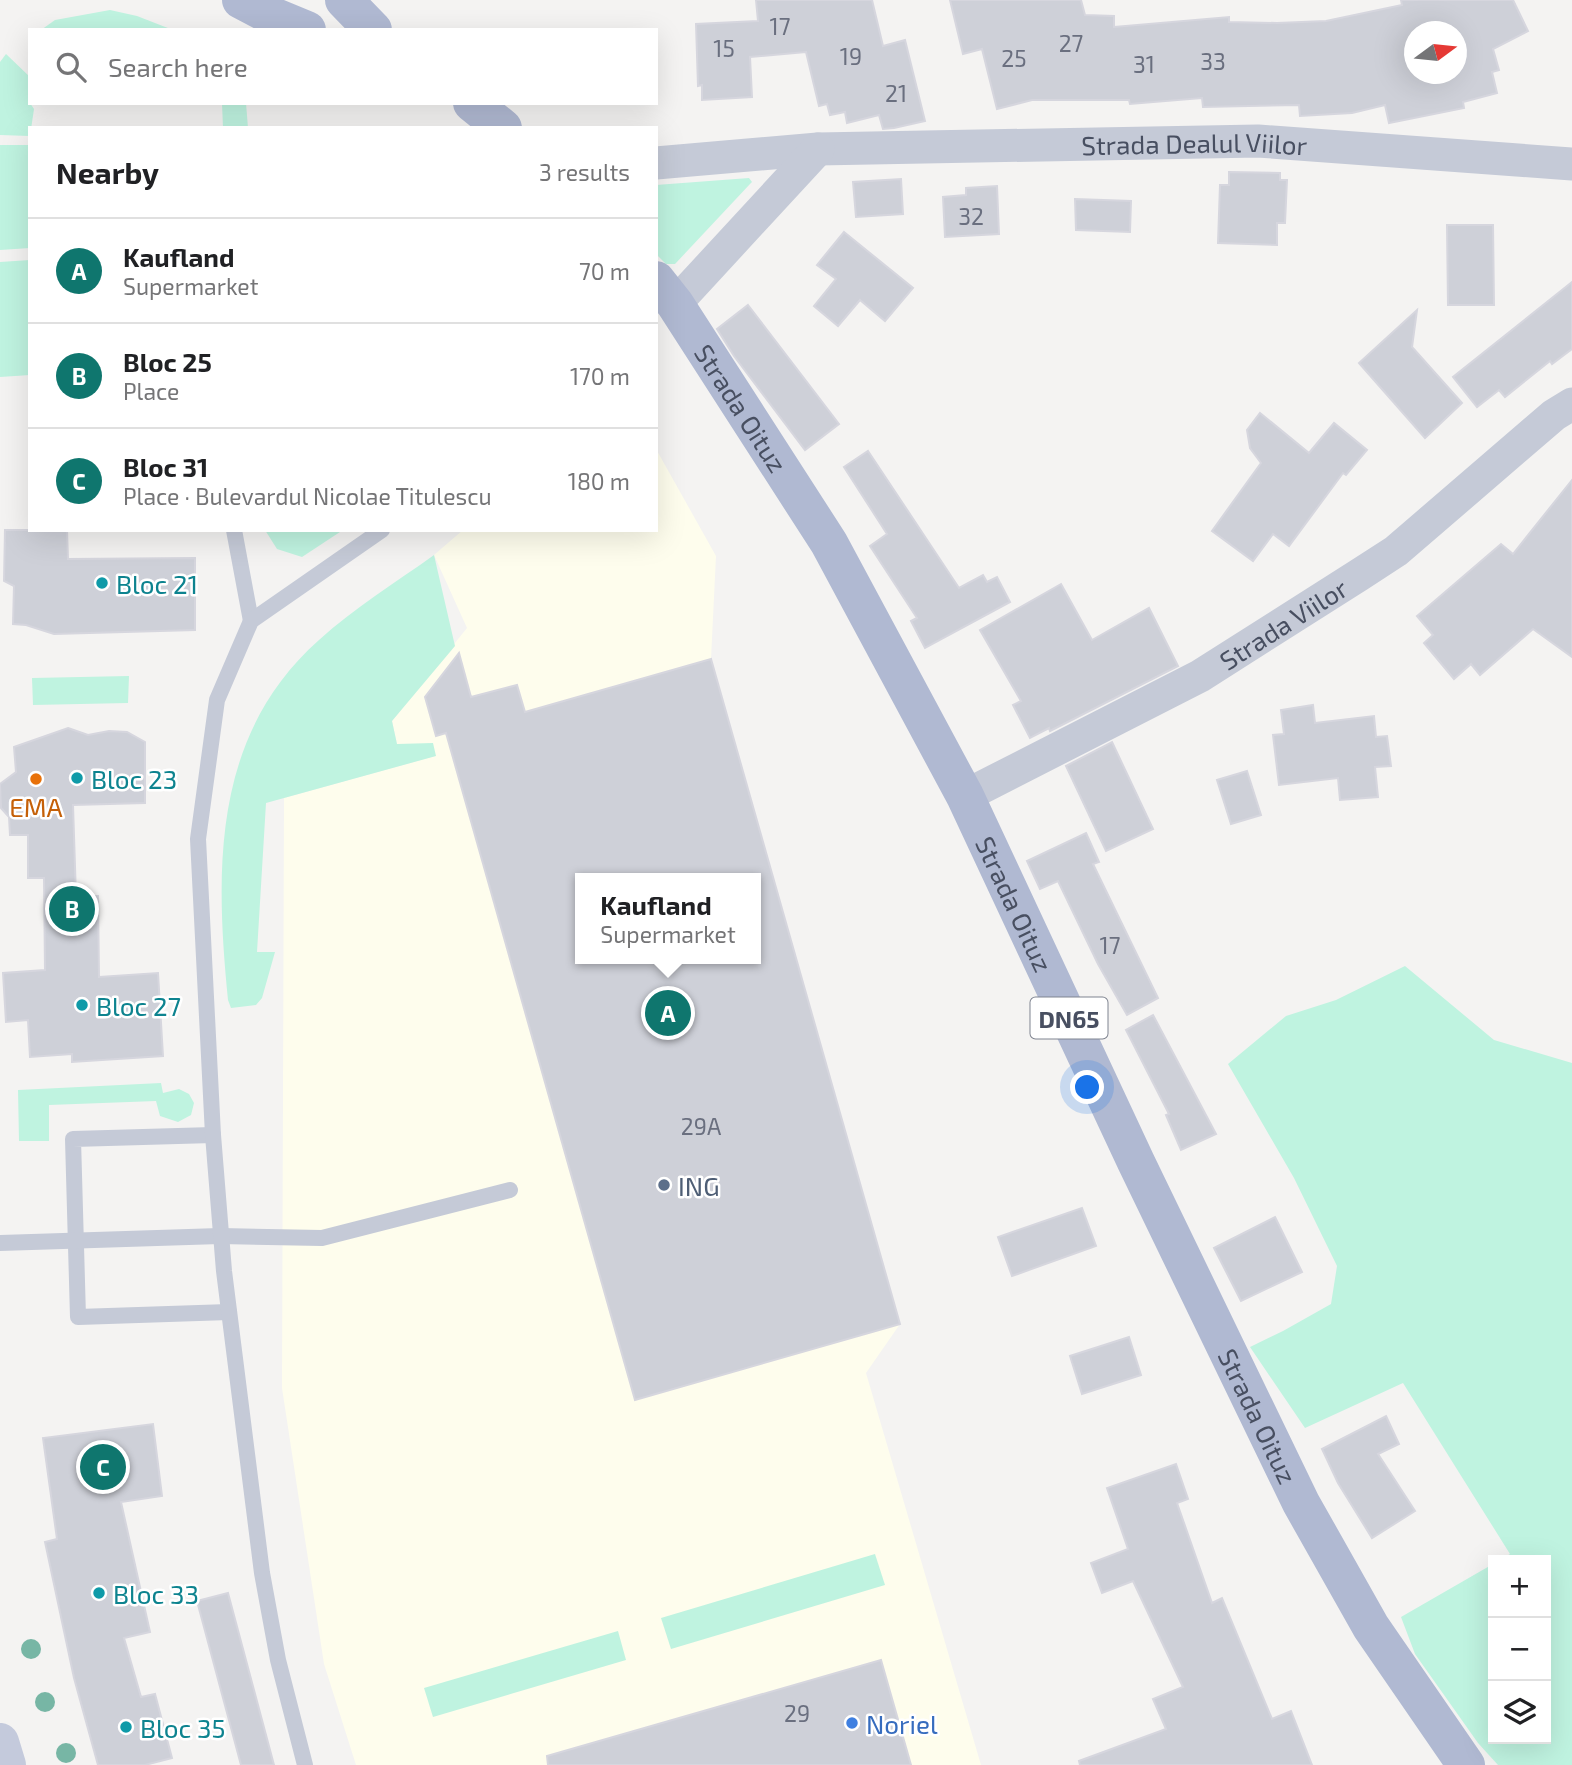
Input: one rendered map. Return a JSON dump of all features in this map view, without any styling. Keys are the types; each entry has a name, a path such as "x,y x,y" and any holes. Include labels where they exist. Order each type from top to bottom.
{"main road":[{"path":"241,0 268,15 302,28"},
{"path":"344,0 371,28"},
{"path":"474,105 501,126"},
{"name":"Strada Oituz","path":"666,299 829,543 965,796 1136,1162 1301,1503 1371,1627 1466,1765"},
{"path":"0,1742 6,1765"}],"street":[{"name":"Strada Dealul Viilor","path":"658,163 818,149 1258,141 1572,164"},
{"path":"666,299 818,149"},
{"name":"Strada Viilor","path":"965,796 1200,676 1396,551 1554,415 1572,404"}],"lane":[{"path":"234,532 251,621"},
{"path":"305,1765 278,1660 262,1573 220,1236 212,1135 198,839 217,700 251,621 379,532"},
{"path":"212,1135 73,1139 78,1317 229,1312"},
{"path":"0,1243 220,1236 322,1238 510,1190"}],"shaded area":[{"path":"658,453 716,556 711,659 900,1324 866,1373 981,1765 356,1765 324,1664 282,1388 284,798 435,756 397,744 392,721 467,628 434,555 461,532 658,532"}],"green space":[{"path":"110,10 137,16 168,28 44,28 55,20"},
{"path":"6,54 28,75 28,105 34,109 31,126 28,126 28,136 0,135 0,62"},
{"path":"222,105 246,105 248,126 223,126"},
{"path":"0,145 28,145 28,248 0,250"},
{"path":"749,178 752,182 675,264 666,264 658,256 658,185"},
{"path":"28,260 28,375 0,377 0,262"},
{"path":"266,532 340,532 302,557 277,549"},
{"path":"434,555 455,646 392,721 397,744 433,743 436,756 266,803 257,952 275,952 262,998 256,1005 231,1008 224,951 223,854 228,806 240,761 258,718 284,677 319,640 360,606"},
{"path":"129,676 128,703 33,705 32,678"},
{"path":"1405,966 1494,1040 1572,1063 1572,1765 1498,1765 1478,1743 1415,1654 1401,1617 1488,1567 1488,1744 1551,1744 1551,1555 1508,1555 1403,1383 1305,1428 1250,1347 1331,1304 1337,1266 1294,1178 1228,1064 1286,1016 1336,1000"},
{"path":"161,1083 163,1093 179,1089 189,1094 194,1103 191,1115 178,1122 160,1116 156,1101 49,1105 49,1141 19,1141 18,1090"},
{"path":"875,1554 885,1585 671,1649 661,1618"},
{"path":"618,1631 626,1660 433,1717 424,1688"}],"building":[{"path":"756,0 872,0 883,46 905,40 925,121 883,129 879,115 847,123 845,112 830,115 827,104 819,106 806,52 750,57 752,97 702,100 702,85 698,86 696,24 758,21"},
{"path":"950,0 1081,0 1085,15 1114,16 1114,27 1229,17 1229,22 1326,21 1402,5 1401,0 1513,0 1528,31 1493,49 1499,70 1492,72 1497,93 1463,102 1464,108 1389,123 1385,105 1352,113 1300,116 1299,105 1203,107 1202,98 1130,104 1129,100 1032,100 997,109 982,49 963,54"},
{"path":"1229,172 1280,173 1280,180 1287,180 1285,223 1277,223 1277,245 1218,243 1220,185 1229,185"},
{"path":"901,179 903,214 856,217 853,182"},
{"path":"997,186 999,234 945,237 943,197 966,195 966,188"},
{"path":"1075,199 1131,201 1130,232 1076,230"},
{"path":"1447,225 1493,225 1494,305 1448,305"},
{"path":"844,232 913,288 885,321 860,300 838,326 814,306 836,279 817,265"},
{"path":"1572,282 1572,349 1552,364 1550,361 1505,397 1499,390 1477,407 1453,377"},
{"path":"748,305 839,424 805,450 734,356 717,329"},
{"path":"1417,310 1412,347 1462,403 1425,438 1359,363"},
{"path":"1260,413 1309,453 1334,423 1367,450 1346,475 1343,473 1289,546 1273,534 1253,561 1212,531 1261,463 1250,448 1247,430"},
{"path":"868,451 959,588 983,575 987,582 997,577 1010,602 925,648 911,621 917,618 870,546 887,534 844,467"},
{"path":"1572,480 1572,657 1533,629 1480,675 1471,664 1454,679 1424,643 1433,635 1417,616 1501,544 1513,554"},
{"name":"Bloc 21","path":"5,530 67,532 68,559 195,558 195,630 54,634 26,625 13,624 14,586 4,581"},
{"path":"1061,584 1092,640 1149,608 1178,666 1050,731 1049,728 1030,738 1013,705 1021,701 980,630"},
{"path":"459,653 471,697 517,685 525,712 711,659 900,1324 635,1400 446,733 436,736 425,697"},
{"path":"1313,705 1315,723 1374,716 1376,737 1387,736 1391,766 1375,767 1378,797 1340,800 1338,778 1279,785 1273,735 1284,734 1281,710"},
{"path":"68,728 88,735 109,731 127,732 145,742 145,803 73,805 76,897 98,896 99,977 158,973 163,1056 72,1062 72,1054 30,1057 28,1020 6,1022 3,973 45,970 44,878 28,878 28,835 10,835 9,817 1,808 0,784 16,772 14,747"},
{"path":"1112,742 1153,829 1106,851 1066,766"},
{"path":"1247,771 1261,815 1231,824 1217,780"},
{"path":"1086,833 1099,862 1093,864 1158,998 1127,1015 1098,964 1058,881 1040,889 1027,861"},
{"path":"1153,1015 1216,1134 1181,1150 1166,1115 1169,1114 1126,1030"},
{"path":"1082,1208 1096,1246 1012,1276 998,1237"},
{"path":"1275,1217 1302,1272 1241,1301 1214,1248"},
{"path":"1129,1337 1141,1375 1082,1394 1070,1356"},
{"path":"1386,1416 1399,1444 1378,1454 1415,1511 1372,1538 1338,1483 1322,1449"},
{"path":"153,1424 162,1496 121,1502 150,1632 124,1638 141,1697 155,1694 172,1758 145,1765 98,1765 74,1678 45,1542 57,1539 43,1438"},
{"path":"1176,1464 1188,1499 1177,1503 1212,1603 1222,1598 1272,1719 1291,1711 1312,1765 1080,1765 1079,1761 1166,1729 1153,1699 1183,1687 1133,1581 1102,1593 1091,1563 1128,1549 1107,1488"},
{"path":"228,1593 274,1765 241,1765 197,1601"},
{"path":"881,1660 911,1765 548,1765 547,1756"}],"place":[{"name":"Bloc 21","path":"102,583"},
{"name":"Bloc 23","path":"77,778"},
{"name":"EMA","path":"36,779"},
{"name":"Bloc 25","path":"72,909"},
{"name":"Bloc 27","path":"82,1005"},
{"name":"Kaufland","path":"668,1013"},
{"name":"ING","path":"664,1185"},
{"name":"Bloc 31","path":"103,1467"},
{"name":"Bloc 33","path":"99,1593"},
{"name":"Noriel","path":"852,1723"},
{"name":"Bloc 35","path":"126,1727"}]}
